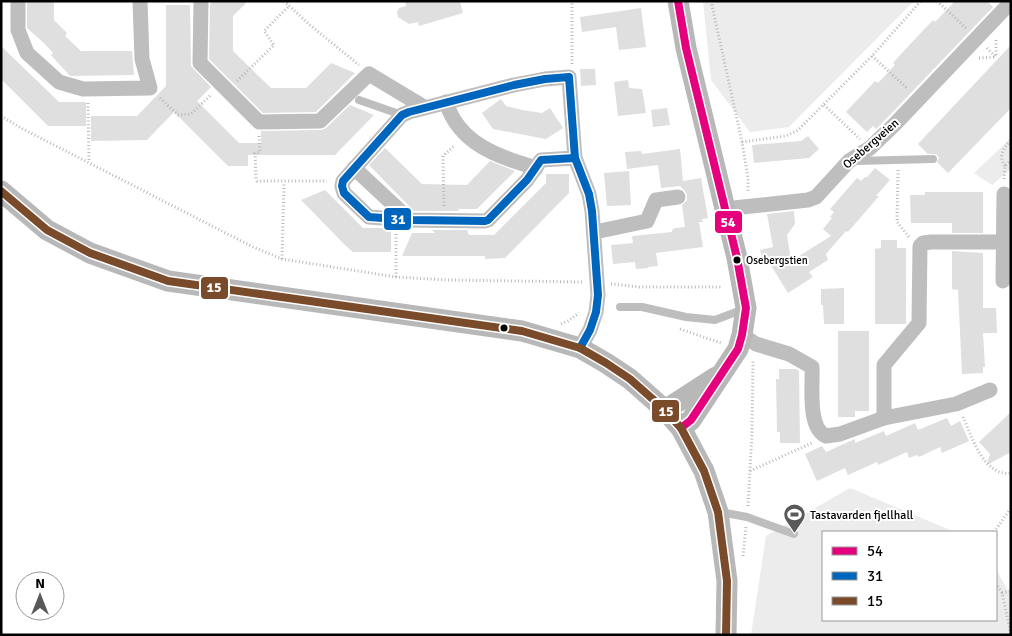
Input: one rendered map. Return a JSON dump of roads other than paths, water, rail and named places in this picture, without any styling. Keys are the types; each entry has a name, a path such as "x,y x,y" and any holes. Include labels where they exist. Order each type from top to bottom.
{"main road":[{"path":"678,1 686,48 737,258 746,308 749,339 738,349 720,374 691,420 681,428"},
{"path":"1,192 47,230 90,254 168,281 522,331 580,348 630,379 665,410 681,428 704,471 718,512 727,581 726,635"},
{"path":"665,410 720,374"}],"street":[{"path":"18,1 18,30 27,52 59,82 88,88 150,88 142,59 140,1"},
{"path":"201,1 200,63 259,122 320,121 369,74 424,107"},
{"name":"Osebergveien","path":"724,209 808,200 816,197 849,161 870,148 1011,2"},
{"path":"575,158 542,159 518,190 488,220 403,220 369,217 344,193 342,186 343,181 402,115 424,107 514,85 545,79 570,78 575,158 589,194 595,232 598,295 596,312 590,330 580,348"},
{"path":"446,102 453,121 465,136 490,152 536,168"},
{"path":"354,168 403,220"},
{"path":"1003,281 1004,194"},
{"path":"595,232 648,221 656,200 678,197"},
{"path":"884,418 884,365 919,323 920,246 923,243 931,242 1004,242"},
{"path":"749,339 789,354 812,367 813,419 817,430 826,436 840,434 884,418 956,404 990,390"}],"lane":[{"path":"359,100 402,115"},
{"path":"849,161 933,159"},
{"path":"620,307 642,307 715,320 746,308"},
{"path":"718,512 747,517 794,534"}],"place":[{"name":"Osebergstien","path":"737,260"},
{"name":"Tastavarden fjellhall","path":"794,534"}]}
